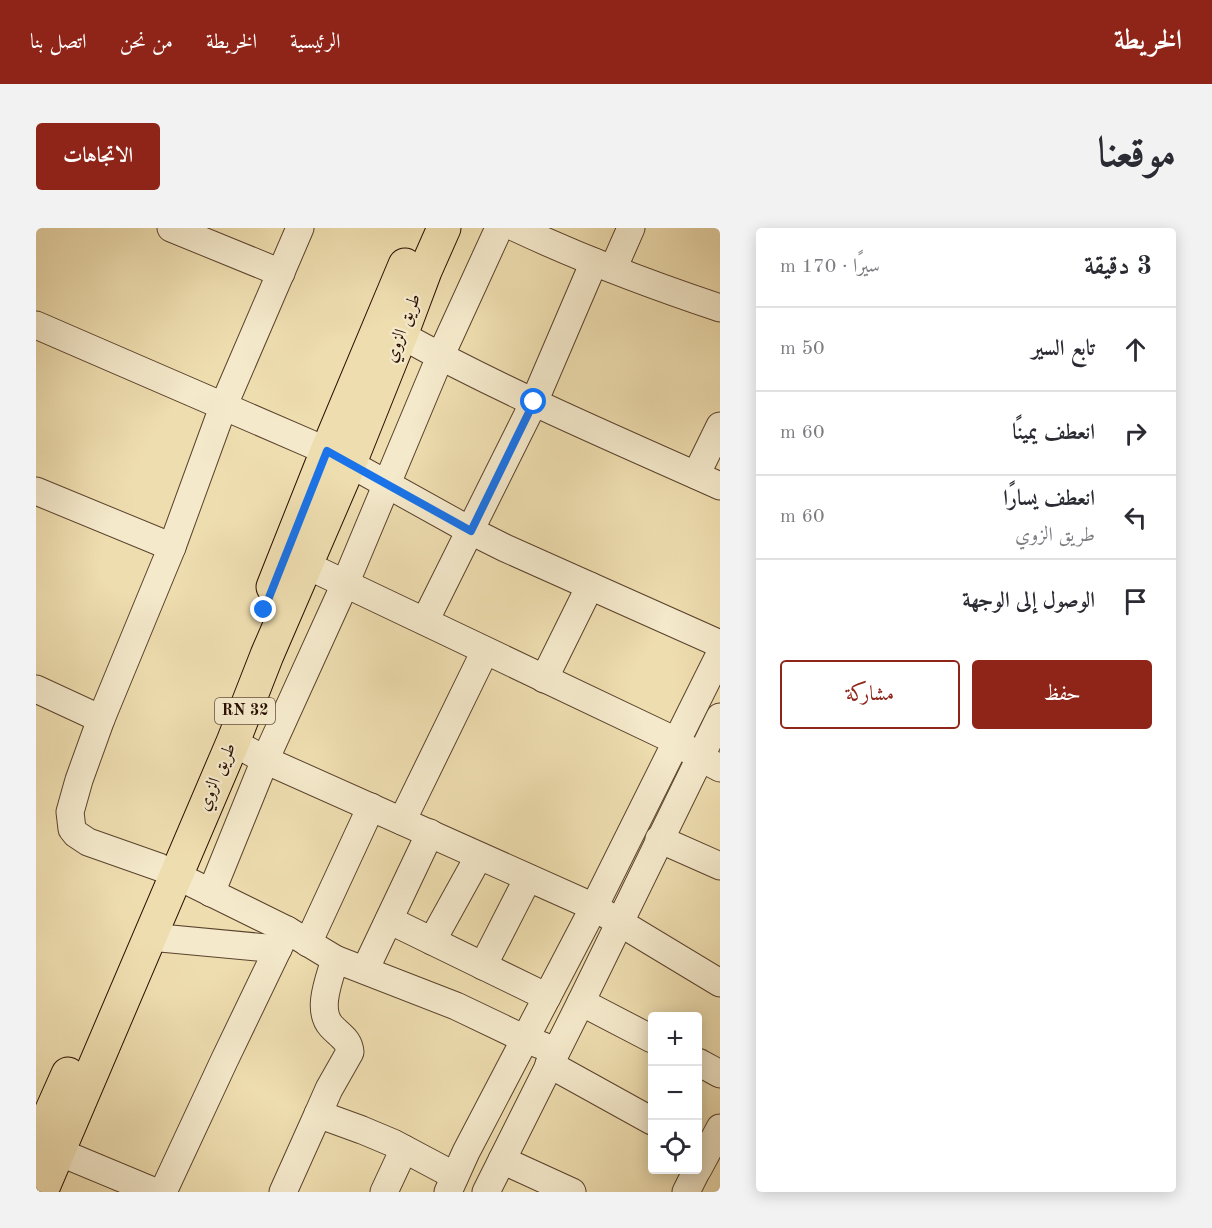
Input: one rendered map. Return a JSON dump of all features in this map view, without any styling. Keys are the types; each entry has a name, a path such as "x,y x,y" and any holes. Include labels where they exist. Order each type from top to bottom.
{"main road":[{"name":"طريق الزوي","path":"41,1192 48,1149 167,871 338,458 421,228"},
{"name":"طريق الزوي","path":"48,1149 150,937 167,871 232,742 306,565 338,458 401,335 444,228"}],"street":[{"path":"171,228 281,273"},
{"path":"300,228 223,407 172,547 101,719 70,812 72,829 88,842 167,871 211,893 291,941 456,1006 525,1039 650,1120"},
{"path":"211,893 265,760 345,584 440,357 499,228"},
{"path":"516,228 561,249 720,308"},
{"path":"425,621 603,265 631,228"},
{"path":"36,325 338,458 471,531 720,644"},
{"path":"401,335 440,357 534,402 708,481 720,426"},
{"path":"36,491 172,547"},
{"path":"306,565 676,741 710,763"},
{"path":"544,678 590,586"},
{"path":"402,821 485,651"},
{"path":"318,1114 404,1149 451,1184 594,907 720,654"},
{"path":"36,689 101,719"},
{"path":"486,1192 659,839 710,763 720,717"},
{"path":"232,742 265,760 594,907 720,983"},
{"path":"48,1149 148,1190 371,807"},
{"path":"365,970 430,833"},
{"path":"659,839 720,866"},
{"path":"432,941 479,856"},
{"path":"483,966 528,878"},
{"path":"389,920 547,997"},
{"path":"150,937 291,941"},
{"path":"283,1192 329,1089 351,1052 348,1043 329,1024 324,1012 335,959"},
{"path":"581,1002 648,1037"},
{"path":"702,1064 720,1074"},
{"path":"384,1192 404,1149"},
{"path":"686,1192 704,1153"},
{"path":"502,1160 572,1192"}],"route":[{"path":"264,610 327,451 471,531 534,402"}]}
